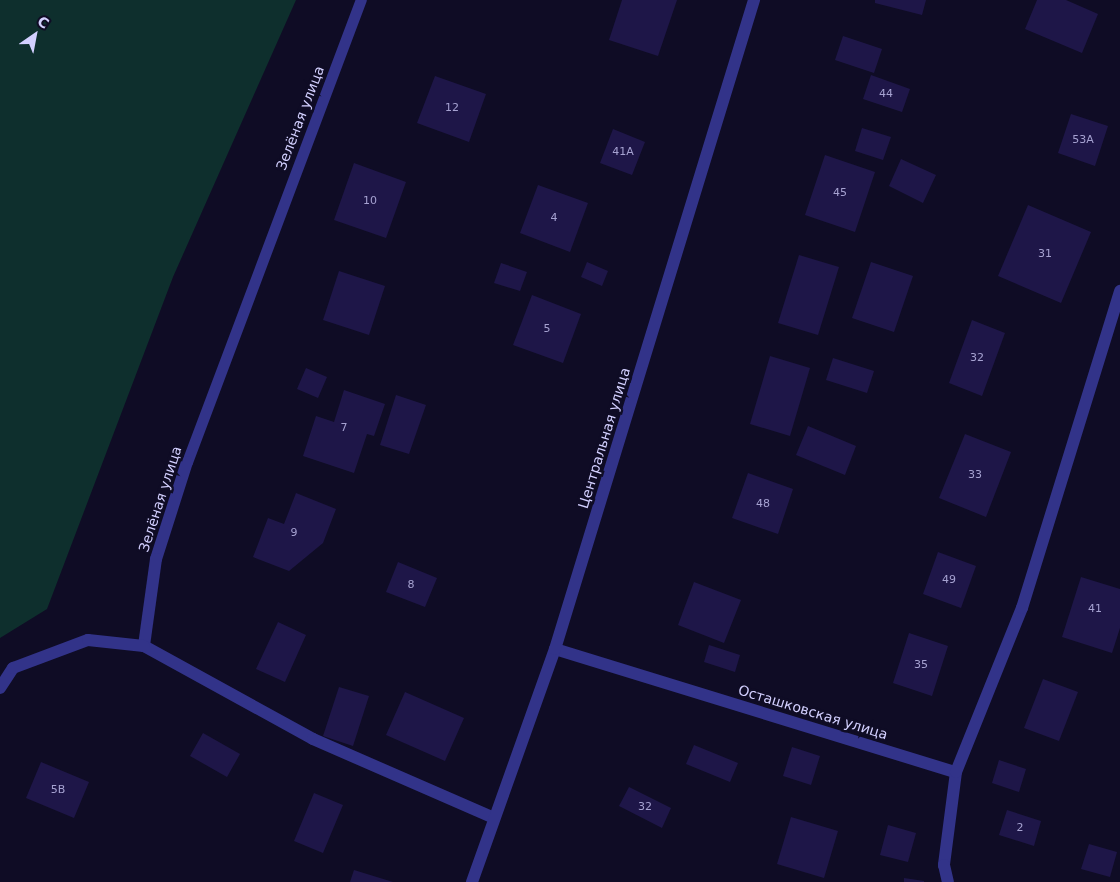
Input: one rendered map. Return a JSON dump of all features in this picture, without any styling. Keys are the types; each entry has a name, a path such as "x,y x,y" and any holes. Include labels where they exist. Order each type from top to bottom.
{"street":[{"name":"Центральная улица","path":"472,882 555,649 754,0"},
{"path":"948,882 944,865 956,772 1022,608 1120,291"},
{"name":"Зелёная улица","path":"144,646 156,559 187,462"},
{"path":"0,688 13,668 88,640 144,646 313,739 494,818"},
{"name":"Осташковская улица","path":"555,649 956,772"}],"lane":[{"name":"Зелёная улица","path":"187,462 361,0"}],"green space":[{"path":"0,0 296,0 173,277 47,609 0,638"}],"building":[{"path":"622,0 677,0 658,56 609,40"},
{"path":"875,0 926,0 922,15 875,3"},
{"path":"1037,0 1066,0 1098,14 1082,53 1025,29"},
{"path":"843,36 882,49 874,73 835,60"},
{"path":"871,75 910,89 902,112 863,99"},
{"path":"435,76 486,94 469,142 417,123"},
{"path":"1071,114 1108,126 1095,166 1058,153"},
{"path":"862,128 891,137 883,160 855,151"},
{"path":"613,129 645,142 632,175 600,163"},
{"path":"825,155 875,172 855,232 805,215"},
{"path":"901,159 936,175 923,203 889,186"},
{"path":"354,163 406,182 386,238 334,220"},
{"path":"538,185 588,203 570,252 520,233"},
{"path":"1028,205 1091,232 1061,303 998,276"},
{"path":"799,255 839,267 818,335 778,323"},
{"path":"587,262 608,271 602,286 581,277"},
{"path":"871,262 913,276 894,332 852,318"},
{"path":"501,263 527,272 520,291 494,283"},
{"path":"339,271 385,286 369,335 323,320"},
{"path":"532,295 581,314 563,363 513,345"},
{"path":"972,320 1005,333 982,396 949,383"},
{"path":"770,356 810,368 790,436 750,424"},
{"path":"833,358 874,371 867,393 826,380"},
{"path":"306,368 327,377 318,398 297,389"},
{"path":"344,390 385,404 374,436 367,434 354,473 303,456 316,416 334,422"},
{"path":"396,395 426,405 409,454 380,445"},
{"path":"808,426 856,446 845,475 796,455"},
{"path":"965,434 1011,452 986,517 939,498"},
{"path":"748,473 793,489 778,534 732,518"},
{"path":"296,493 336,509 323,543 289,571 253,557 268,518 284,524"},
{"path":"938,552 976,566 961,608 923,594"},
{"path":"398,562 437,578 425,607 386,592"},
{"path":"1081,577 1120,589 1120,628 1112,653 1062,637"},
{"path":"694,582 741,600 724,643 678,625"},
{"path":"278,622 306,635 285,682 256,669"},
{"path":"909,633 948,646 932,696 893,683"},
{"path":"709,645 740,655 735,672 704,662"},
{"path":"1043,679 1078,692 1059,741 1024,728"},
{"path":"339,687 369,696 353,746 323,736"},
{"path":"405,692 464,718 445,761 386,735"},
{"path":"203,733 240,754 227,777 190,756"},
{"path":"694,745 738,763 730,782 686,764"},
{"path":"792,747 820,756 811,785 783,776"},
{"path":"999,760 1026,769 1019,792 992,783"},
{"path":"41,762 89,782 74,818 26,798"},
{"path":"629,787 671,808 662,828 619,806"},
{"path":"314,793 343,805 323,853 294,841"},
{"path":"1007,810 1041,821 1034,846 999,835"},
{"path":"791,817 838,831 824,878 777,864"},
{"path":"888,825 916,833 908,862 880,855"},
{"path":"1089,844 1117,852 1110,877 1081,869"},
{"path":"354,870 393,882 350,882"},
{"path":"904,878 924,881 924,882 904,882"}]}
